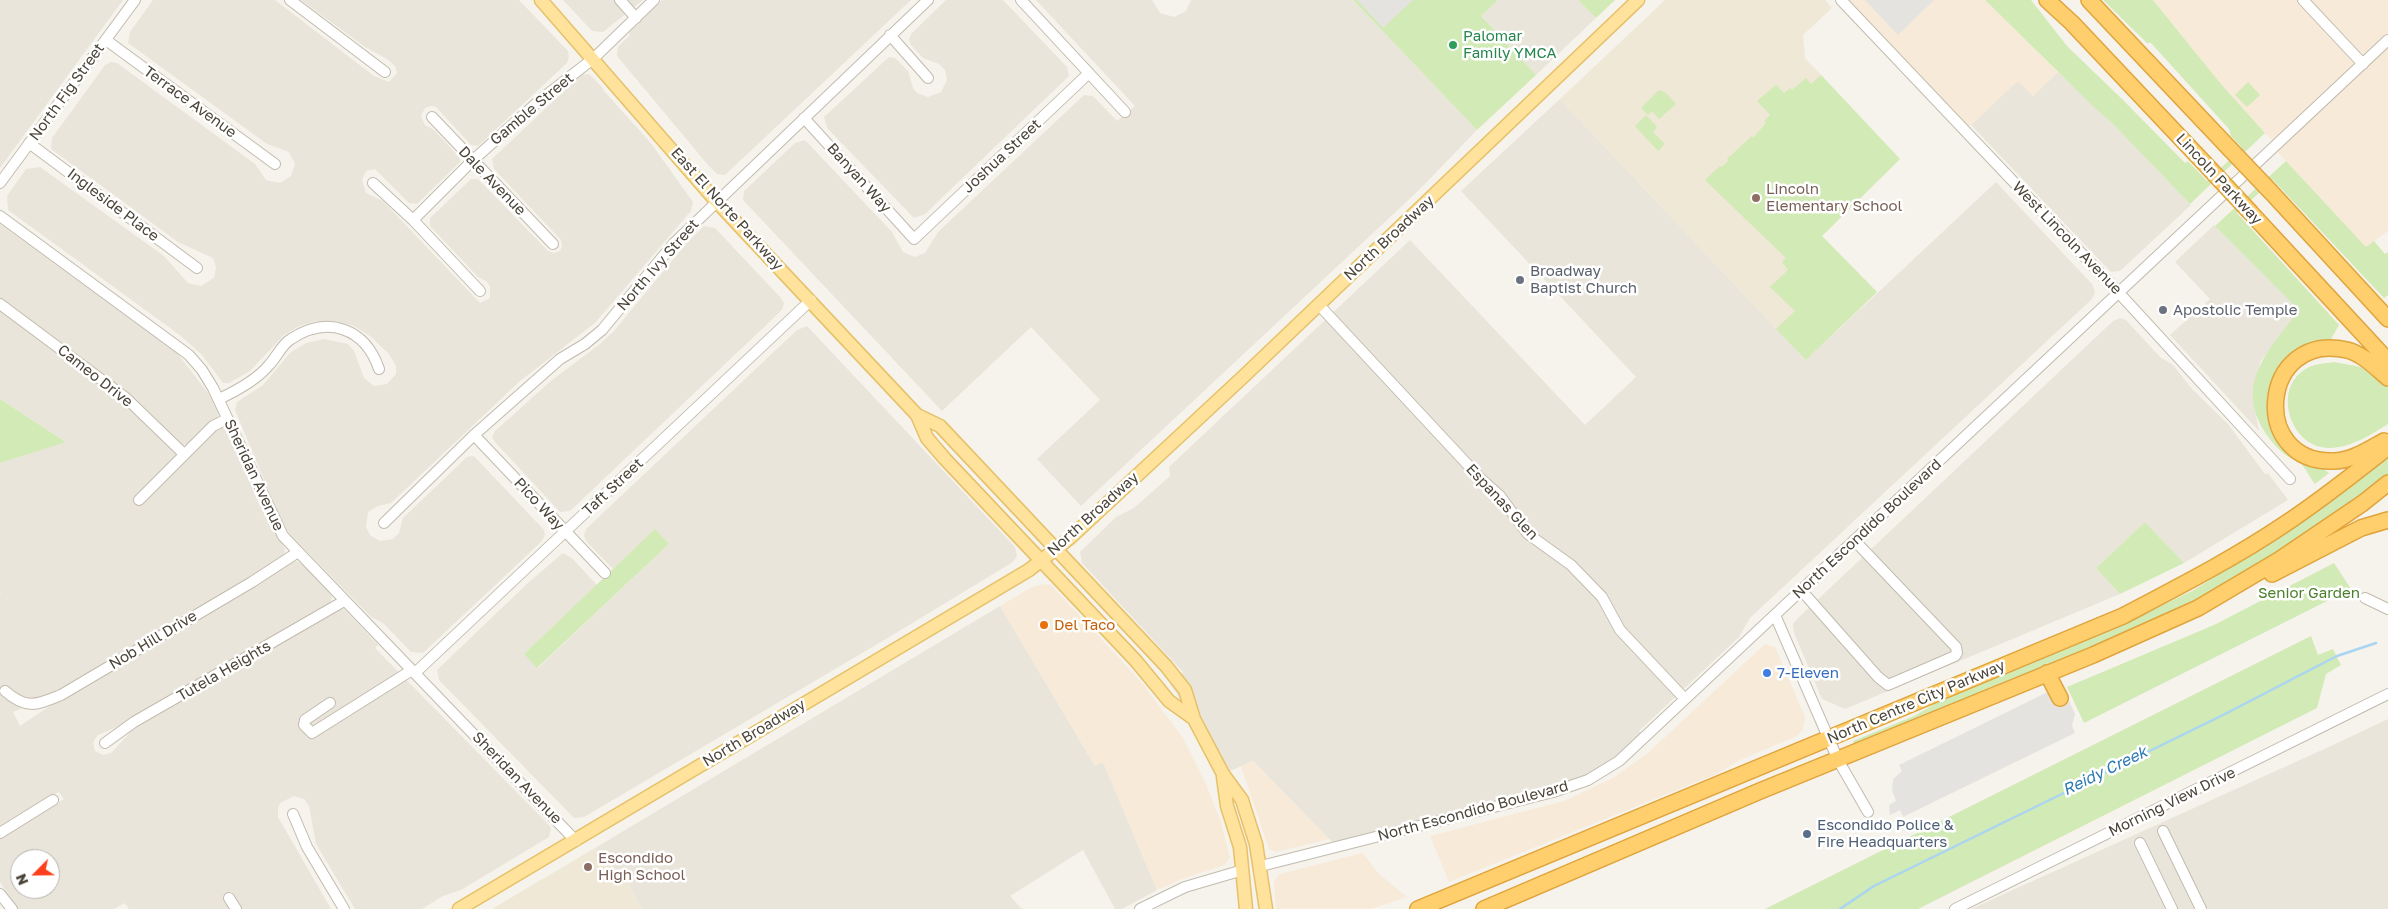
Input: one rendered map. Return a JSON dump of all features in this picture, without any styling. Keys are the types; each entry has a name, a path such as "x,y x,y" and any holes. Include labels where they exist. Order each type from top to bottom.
{"highway":[{"name":"Lincoln Parkway","path":"2047,0 2119,72 2388,361"},
{"name":"Lincoln Parkway","path":"2089,0 2230,148 2388,319"},
{"path":"2388,378 2361,356 2348,350 2320,350 2301,357 2285,371 2276,388 2274,405 2277,421 2286,440 2309,457 2336,461 2364,452 2388,439"},
{"name":"North Centre City Parkway","path":"1418,909 2123,616 2198,577 2290,520 2334,490 2388,447"},
{"name":"North Centre City Parkway","path":"1484,909 1562,874 2048,673 2198,608 2295,549 2363,503 2388,483"},
{"path":"2198,608 2305,558 2361,528 2388,520"},
{"path":"2048,673 2060,698"}],"main road":[{"name":"East El Norte Parkway","path":"541,0 594,58 716,201 917,415 927,438 1136,661 1169,701 1194,719"},
{"name":"North Broadway","path":"459,909 576,841 722,751 1028,571 1041,561 1319,304 1638,0"},
{"name":"East El Norte Parkway","path":"917,415 940,426 1166,666 1185,690 1194,719 1223,774"},
{"path":"1223,774 1242,800 1251,827 1261,866 1266,909"},
{"path":"1223,774 1227,806 1240,847 1246,909"}],"street":[{"name":"North Fig Street","path":"0,183 134,0"},
{"path":"290,0 385,72"},
{"path":"620,0 636,18"},
{"name":"Gamble Street","path":"413,220 472,161 538,101 594,58 654,0"},
{"name":"North Ivy Street","path":"384,523 474,435 560,359 585,344 602,330 674,243 890,34 928,0"},
{"path":"1021,0 1125,112"},
{"name":"West Lincoln Avenue","path":"1841,0 2119,293 2290,479"},
{"path":"2303,0 2363,64"},
{"path":"890,34 928,78"},
{"name":"Terrace Avenue","path":"106,40 275,164"},
{"name":"North Escondido Boulevard","path":"1261,866 1553,792 1588,780 1619,761 2388,40"},
{"name":"Joshua Street","path":"914,239 1089,73"},
{"name":"Dale Avenue","path":"432,117 553,244"},
{"name":"Banyan Way","path":"804,118 914,239"},
{"name":"Ingleside Place","path":"29,143 197,268"},
{"path":"373,183 413,220 480,291"},
{"name":"Sheridan Avenue","path":"0,216 189,355 202,370 218,399 276,525 298,552 344,601 414,671 576,841"},
{"name":"Taft Street","path":"330,703 305,720 304,725 312,733 414,671 565,532 810,300"},
{"name":"Cameo Drive","path":"0,304 126,398 184,454"},
{"name":"Espanas Glen","path":"1319,304 1481,479 1500,496 1528,534 1571,565 1602,597 1620,630 1685,699"},
{"path":"218,399 253,379 269,366 290,339 310,329 330,326 348,330 360,338 374,355 379,369"},
{"path":"140,500 213,426 227,419"},
{"name":"Pico Way","path":"474,435 605,573"},
{"path":"1801,590 1878,677 1888,684 1955,656 1957,653 1956,647 1854,540"},
{"name":"Nob Hill Drive","path":"5,691 17,701 34,706 61,695 252,582 298,552"},
{"path":"2364,598 2388,609"},
{"name":"Tutela Heights","path":"105,743 134,722 344,601"},
{"path":"1775,615 1828,739 1868,812"},
{"name":"Morning View Drive","path":"1955,909 2388,694"},
{"path":"0,833 53,800"},
{"path":"293,814 307,847 344,909"},
{"path":"2163,832 2201,909"},
{"path":"2140,843 2172,909"},
{"path":"1140,909 1185,887 1243,870"},
{"path":"0,894 12,909"},
{"path":"229,898 236,909"}],"shaded area":[{"path":"0,0 123,0 0,168"},
{"path":"153,0 275,0 374,76 389,82 397,73 395,66 387,59 365,47 301,0 519,0 568,51 567,63 478,146 471,145 436,107 425,108 421,116 425,125 434,130 460,158 460,162 417,204 409,203 375,169 366,171 362,180 366,193 383,201 480,303 490,298 490,286 486,281 478,277 430,226 430,218 471,179 478,179 548,251 554,253 560,251 562,246 561,240 494,169 492,159 581,75 589,74 602,87 650,142 693,202 691,211 595,323 520,381 391,503 378,506 368,512 366,527 370,535 380,541 393,539 399,533 403,518 467,457 474,456 544,530 545,536 540,543 423,653 411,652 383,623 371,617 289,533 279,516 235,410 237,402 263,385 290,353 306,343 324,339 348,344 354,351 364,378 374,386 387,384 396,374 396,366 389,354 370,336 354,326 336,321 316,321 299,326 284,335 250,371 229,383 223,383 202,355 181,336 8,210 7,196 26,169 40,167 164,256 188,283 201,286 214,278 216,267 213,258 178,242 51,149 52,138 105,65 111,62 117,63 255,164 266,180 280,183 291,176 295,164 289,152 267,144 128,43 130,32"},
{"path":"563,0 643,0 603,32 592,31"},
{"path":"662,0 911,0 725,175 717,174 708,165 617,56 618,47 630,35 629,33"},
{"path":"946,0 1003,0 1067,67 1069,76 925,214 914,218 827,128 824,117 889,57 895,58 908,71 913,88 917,93 928,97 941,92 947,80 945,70 939,64 923,58 911,45 909,39 912,33"},
{"path":"1036,0 1152,0 1160,13 1174,17 1186,11 1191,0 1353,0 1477,130 1419,190 1081,506 1037,459 1100,400 1031,327 942,411 743,200 744,191 795,143 805,140 892,232 903,252 915,257 925,253 938,232 1084,95 1093,96 1117,121 1135,106"},
{"path":"1357,0 1413,0 1383,28"},
{"path":"1498,0 1578,0 1596,18 1536,75 1481,16"},
{"name":"Lincoln Elementary School","path":"1665,0 1825,0 1832,8 1803,35 1805,58 1900,159 1822,236 1877,292 1806,360 1560,99"},
{"path":"1841,0 1985,0 2058,72 2033,96 2018,81 1965,130"},
{"path":"1865,0 1934,0 1898,35"},
{"path":"2153,0 2388,0 2388,231 2366,247 2274,148 2276,145 2221,84"},
{"path":"2058,72 2112,123 2191,205 2120,271 2111,272 1971,125 2018,80 2033,96"},
{"path":"1560,99 1806,360 1996,182 2092,284 2095,292 2092,299 1750,618 1739,637 1639,731 1644,737 1588,780 1337,847 1253,761 1223,774 1194,719 1170,684 1183,672 1082,563 1080,552 1116,517 1134,508 1170,476 1169,467 1410,240 1585,425 1636,377 1461,191"},
{"path":"0,224 177,353 212,398 219,414 217,418 191,443 184,445 168,436 0,301"},
{"path":"2214,225 2300,310 2260,362 2253,401 2259,431 2170,335 2210,299 2175,262"},
{"path":"704,226 715,228 781,298 784,303 782,310 570,511 560,512 495,442 492,437 495,431 552,380 613,332 686,244"},
{"path":"0,308 127,400 179,452 213,429 226,428 250,477 253,491 261,508 285,549 283,559 90,675 40,701 13,712 20,726 60,699 289,563 296,561 302,564 329,590 332,597 330,604 174,695 117,727 98,735 93,742 95,751 103,755 111,753 134,728 340,609 345,610 378,645 375,648 549,825 551,829 549,837 461,890 443,896 422,909 355,909 316,844 309,806 304,799 294,796 280,803 278,817 331,909 240,909 230,891 223,896 231,909 129,909 125,903 114,909 17,909 11,899 60,899 60,849 10,849 10,898 0,882 0,837 64,799 59,792 0,828 0,594 2,593 0,593 0,463 65,441 0,399"},
{"path":"2120,318 2126,320 2160,357 2173,365 2192,389 2228,424 2265,474 2268,473 2288,500 2184,563 2145,522 2096,568 2120,594 1845,709 1822,699 1794,633 1793,624 1796,620 2113,321"},
{"path":"807,326 1015,547 1017,556 1013,562 891,636 584,817 574,818 439,680 437,670 529,582 563,553 572,558 597,585 524,654 538,668 669,544 655,530 613,569 586,541 584,535 586,529 797,330"},
{"path":"1045,584 1051,585 1143,684 1183,738 1206,784 1221,822 1230,857 1225,865 1182,879 1157,890 1104,764 1102,762 1095,766 1000,606 1032,587"},
{"path":"1000,606 1095,766 1102,762 1104,764 1157,890 1122,909 1115,909 1083,850 1010,896 1022,909 643,909 636,900 629,882 595,848"},
{"path":"1765,644 1775,647 1805,717 1803,729 1797,736 1740,760 1714,775 1449,882 1430,836 1564,801 1613,778 1649,752"},
{"path":"2062,685 2075,714 2072,725 2075,733 1903,817 1900,810 1890,815 1889,805 1896,801 1892,790 1893,779 1902,771 1899,765"},
{"path":"2388,719 2388,909 1971,909 2333,745"},
{"path":"1253,761 1329,839 1276,852 1269,849 1241,766"},
{"name":"Escondido High School","path":"595,848 629,882 636,900 643,909 492,909"},
{"path":"1363,853 1378,873 1407,897 1371,909 1276,909 1274,881 1280,874"}],"green space":[{"name":"Palomar Family YMCA","path":"1353,0 1498,0 1481,16 1536,75 1477,130"},
{"name":"Palomar Family YMCA","path":"1578,0 1615,0 1596,18"},
{"path":"1985,0 2031,0 2067,46 2185,163 2188,161 2207,181 2242,148 2231,136 2229,129 2151,43 2147,43 2103,0 2153,0 2221,84 2265,133 2190,204 2112,123"},
{"path":"1821,75 1900,159 1822,236 1877,292 1806,360 1776,329 1795,311 1770,287 1788,270 1782,262 1786,258 1705,180 1720,166 1722,167 1728,161 1727,159 1752,136 1753,138 1766,123 1764,121 1770,115 1757,101 1776,85 1784,93 1790,88 1792,90 1806,78 1811,84"},
{"path":"2248,82 2260,95 2247,107 2235,95"},
{"path":"1659,90 1666,93 1676,104 1659,119 1652,111 1648,115 1641,108"},
{"path":"1646,115 1657,127 1653,132 1665,144 1658,151 1635,126"},
{"path":"2286,161 2366,247 2374,241 2385,254 2388,252 2388,295 2384,298 2273,180 2237,213 2339,325 2330,341 2311,343 2294,351 2282,363 2273,378 2268,395 2268,413 2273,431 2282,447 2293,456 2318,466 2329,473 2315,484 2300,463 2282,452 2269,438 2258,420 2253,402 2258,370 2276,340 2299,310 2215,226"},
{"path":"2334,362 2361,367 2388,387 2388,424 2356,442 2330,448 2310,443 2302,436 2290,416 2288,405 2292,383 2299,374 2311,366"},
{"path":"0,399 66,442 0,463"},
{"path":"2388,457 2388,474 2339,512 2281,551 2217,589 2122,635 1866,742 1854,744 1853,741 1914,716 1945,698 2135,618 2192,591 2293,529"},
{"path":"2145,522 2184,563 2120,594 2096,568"},
{"path":"655,529 669,544 537,668 524,654"},
{"name":"Senior Garden","path":"2334,563 2351,589 2084,723 2067,687 2214,625"},
{"path":"2311,636 2318,655 2333,649 2341,665 2326,674 2317,708 1918,909 1765,909"}],"waterway":[{"name":"Reidy Creek","path":"1840,909 1874,886 2223,715 2337,656 2376,643"}],"place":[{"name":"Palomar Family YMCA","path":"1453,45"},
{"name":"Lincoln Elementary School","path":"1756,198"},
{"name":"Broadway Baptist Church","path":"1520,280"},
{"name":"Apostolic Temple","path":"2163,310"},
{"name":"Del Taco","path":"1044,625"},
{"name":"7-Eleven","path":"1767,673"},
{"name":"Escondido Police & Fire Headquarters","path":"1807,834"},
{"name":"Escondido High School","path":"588,867"}]}
